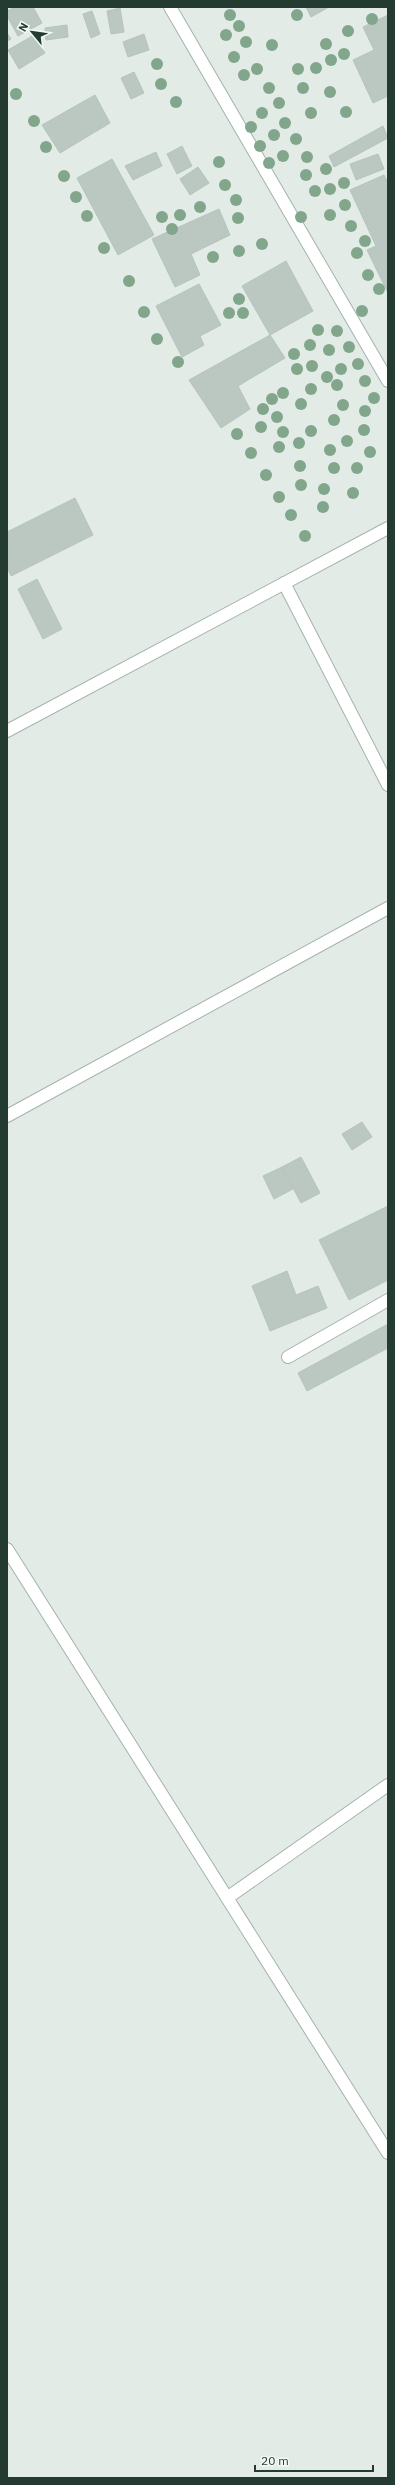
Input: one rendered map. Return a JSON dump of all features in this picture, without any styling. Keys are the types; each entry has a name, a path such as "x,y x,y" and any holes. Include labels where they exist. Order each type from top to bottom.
{"street":[{"path":"170,7 388,381"},
{"path":"7,731 388,528"},
{"path":"284,583 388,785"},
{"path":"7,1116 388,908"},
{"path":"288,1357 388,1300"},
{"path":"7,1549 388,2153"},
{"path":"227,1898 388,1785"}],"building":[{"path":"15,7 33,7 42,23 18,36 7,16 7,11"},
{"path":"306,7 329,7 311,17"},
{"path":"120,8 124,32 111,34 107,11"},
{"path":"92,11 100,34 91,38 83,14"},
{"path":"388,15 388,96 373,103 353,60 374,50 363,27"},
{"path":"67,25 68,37 46,40 45,28"},
{"path":"7,33 11,39 7,41"},
{"path":"144,34 149,50 128,57 123,42"},
{"path":"34,35 45,53 19,69 8,50"},
{"path":"134,72 144,93 131,99 121,78"},
{"path":"95,95 110,123 60,153 42,125"},
{"path":"383,126 388,138 334,167 329,156"},
{"path":"182,146 192,166 177,174 167,154"},
{"path":"156,152 162,166 133,180 125,166"},
{"path":"378,154 384,169 356,180 350,164"},
{"path":"112,159 154,235 118,255 77,178"},
{"path":"198,167 209,183 190,195 180,179"},
{"path":"384,175 388,183 388,293 367,250 376,246 350,190"},
{"path":"219,209 230,235 191,254 200,275 175,287 152,239"},
{"path":"286,261 313,311 270,335 242,286"},
{"path":"199,284 221,325 200,336 204,345 182,357 156,306"},
{"path":"270,335 285,358 238,386 250,409 221,428 189,380"},
{"path":"75,498 93,535 11,576 7,567 7,532"},
{"path":"37,579 62,629 43,639 18,589"},
{"path":"362,1122 372,1137 352,1150 342,1134"},
{"path":"301,1157 320,1193 301,1203 282,1167"},
{"path":"282,1167 293,1189 274,1199 263,1176"},
{"path":"388,1206 388,1280 349,1300 319,1240"},
{"path":"287,1271 296,1295 318,1286 327,1308 270,1331 252,1286"},
{"path":"388,1324 388,1348 307,1391 298,1373"}]}
